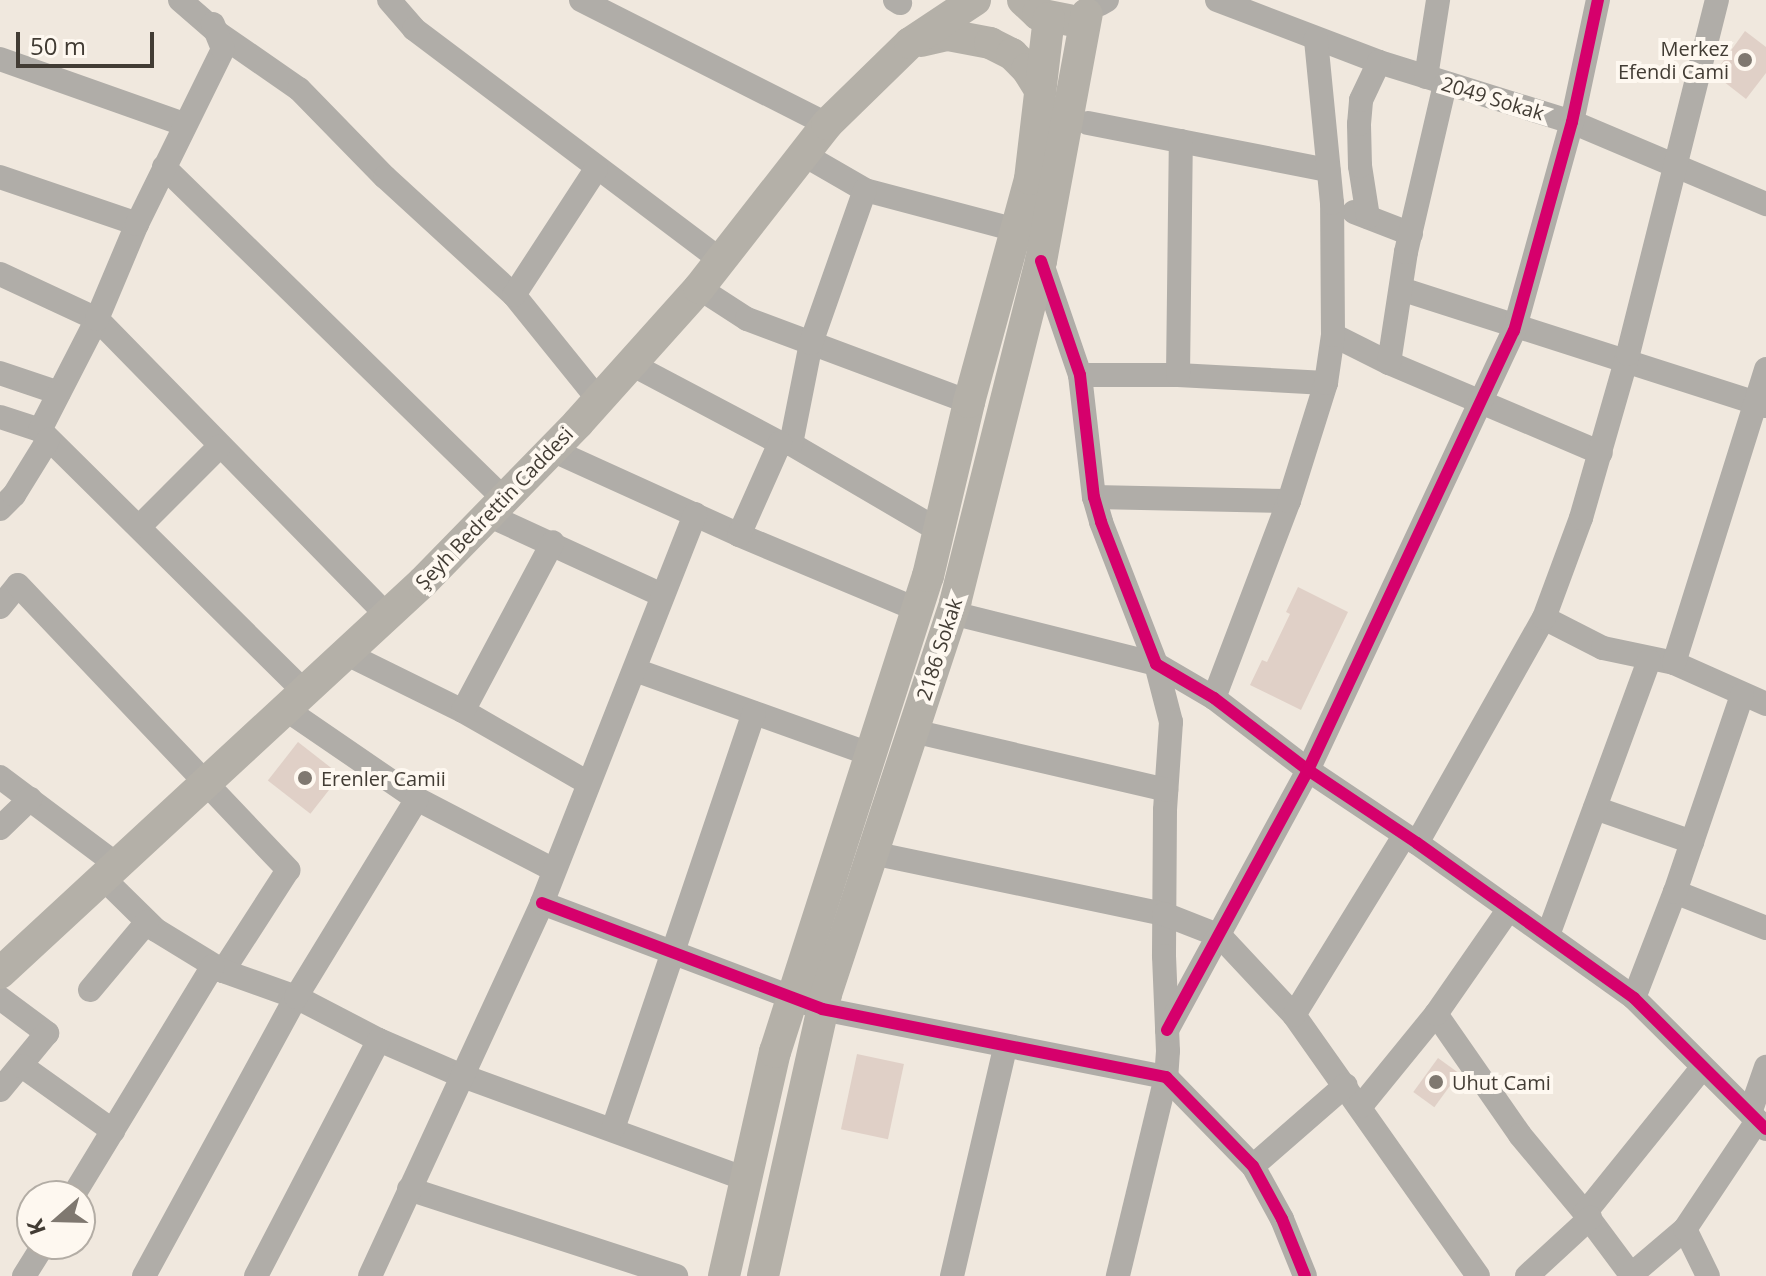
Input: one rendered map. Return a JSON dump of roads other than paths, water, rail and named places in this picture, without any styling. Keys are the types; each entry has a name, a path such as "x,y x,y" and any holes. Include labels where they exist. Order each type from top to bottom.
{"main road":[{"name":"Şeyh Bedrettin Caddesi","path":"0,973 347,654 552,450 699,288 801,153 910,43 966,8 1034,9 1071,20 1099,5"},
{"name":"2186 Sokak","path":"763,1276 822,1009 952,613 1041,261 1099,5"},
{"name":"2186 Sokak","path":"724,1276 791,999 916,609 1013,229 1030,179 1040,90 1034,9"},
{"path":"910,43 948,35 990,43 1012,54 1027,69 1040,90"}],"street":[{"path":"180,0 218,33 299,89 385,177 514,295 598,399"},
{"path":"0,509 14,495 44,435 59,393 97,319 137,224 223,49 203,7 203,0"},
{"path":"389,0 414,29 719,259"},
{"path":"581,0 827,124"},
{"name":"2049 Sokak","path":"1217,0 1379,62 1572,122 1766,204"},
{"path":"1389,363 1436,81 1438,0"},
{"path":"1167,1030 1308,770 1516,325 1572,122 1598,0"},
{"path":"1294,1015 1411,840 1544,618 1601,453 1717,0"},
{"path":"1214,698 1289,501 1326,383 1333,335 1332,203 1316,39"},
{"path":"0,59 184,124"},
{"path":"1368,217 1360,166 1359,124 1361,100 1379,62"},
{"path":"1088,123 1328,170"},
{"path":"1178,375 1181,141"},
{"path":"801,153 865,190 1013,229"},
{"path":"164,167 496,507 553,542 662,595"},
{"path":"514,295 596,169"},
{"path":"0,177 137,224"},
{"path":"739,535 786,443 811,343 865,190"},
{"path":"1332,203 1411,234"},
{"path":"1041,261 1080,375 1094,497 1156,664 1171,722 1166,790 1164,914 1166,1077 1118,1276"},
{"path":"0,274 97,319 219,447 387,615"},
{"path":"699,288 747,319 969,402"},
{"path":"1401,289 1762,404"},
{"path":"1333,335 1389,363 1601,453"},
{"path":"631,364 786,443 938,530"},
{"path":"1674,663 1762,404 1766,369"},
{"path":"0,373 59,393"},
{"path":"1080,375 1178,375 1326,383"},
{"path":"0,417 44,435 140,526 296,701 417,799 554,870"},
{"path":"140,526 219,447"},
{"path":"552,450 739,535 916,609"},
{"path":"1094,497 1289,501"},
{"path":"370,1276 460,1075 542,903 695,514"},
{"path":"463,711 553,542"},
{"path":"0,607 18,585 204,785 288,870 218,968 83,1180"},
{"path":"952,613 1156,664 1214,698 1308,770 1634,998 1758,1121"},
{"path":"1544,618 1603,648 1649,661 1674,663 1766,704"},
{"path":"347,654 463,711 588,783"},
{"path":"1548,935 1649,661"},
{"path":"635,670 870,754"},
{"path":"1634,998 1675,892 1742,695"},
{"path":"613,1129 676,953 754,713"},
{"path":"913,731 1166,790"},
{"path":"0,777 30,799 110,871 147,922 218,968 296,997 379,1040 460,1075 745,1179"},
{"path":"0,828 30,799"},
{"path":"144,1276 296,997 417,799"},
{"path":"1595,808 1692,842"},
{"path":"872,853 1164,914 1220,936 1294,1015 1478,1276"},
{"path":"1675,892 1766,928"},
{"path":"542,903 822,1009 1005,1048 1166,1077 1253,1166 1282,1219 1305,1276"},
{"path":"1361,1106 1436,1014 1509,909"},
{"path":"90,990 147,922"},
{"path":"0,998 47,1033 0,1090"},
{"path":"1436,1014 1520,1135 1588,1215 1632,1276 1685,1229 1758,1121 1766,1067"},
{"path":"256,1276 379,1040"},
{"path":"952,1276 1005,1048"},
{"path":"22,1066 113,1131"},
{"path":"1527,1276 1588,1215 1702,1068"},
{"path":"1253,1166 1346,1085"},
{"path":"409,1189 676,1276"},
{"path":"1685,1229 1708,1276"}],"place":[{"name":"Merkez Efendi Cami","path":"1745,60"},
{"name":"Erenler Camii","path":"305,778"},
{"name":"Uhut Cami","path":"1436,1082"}]}
